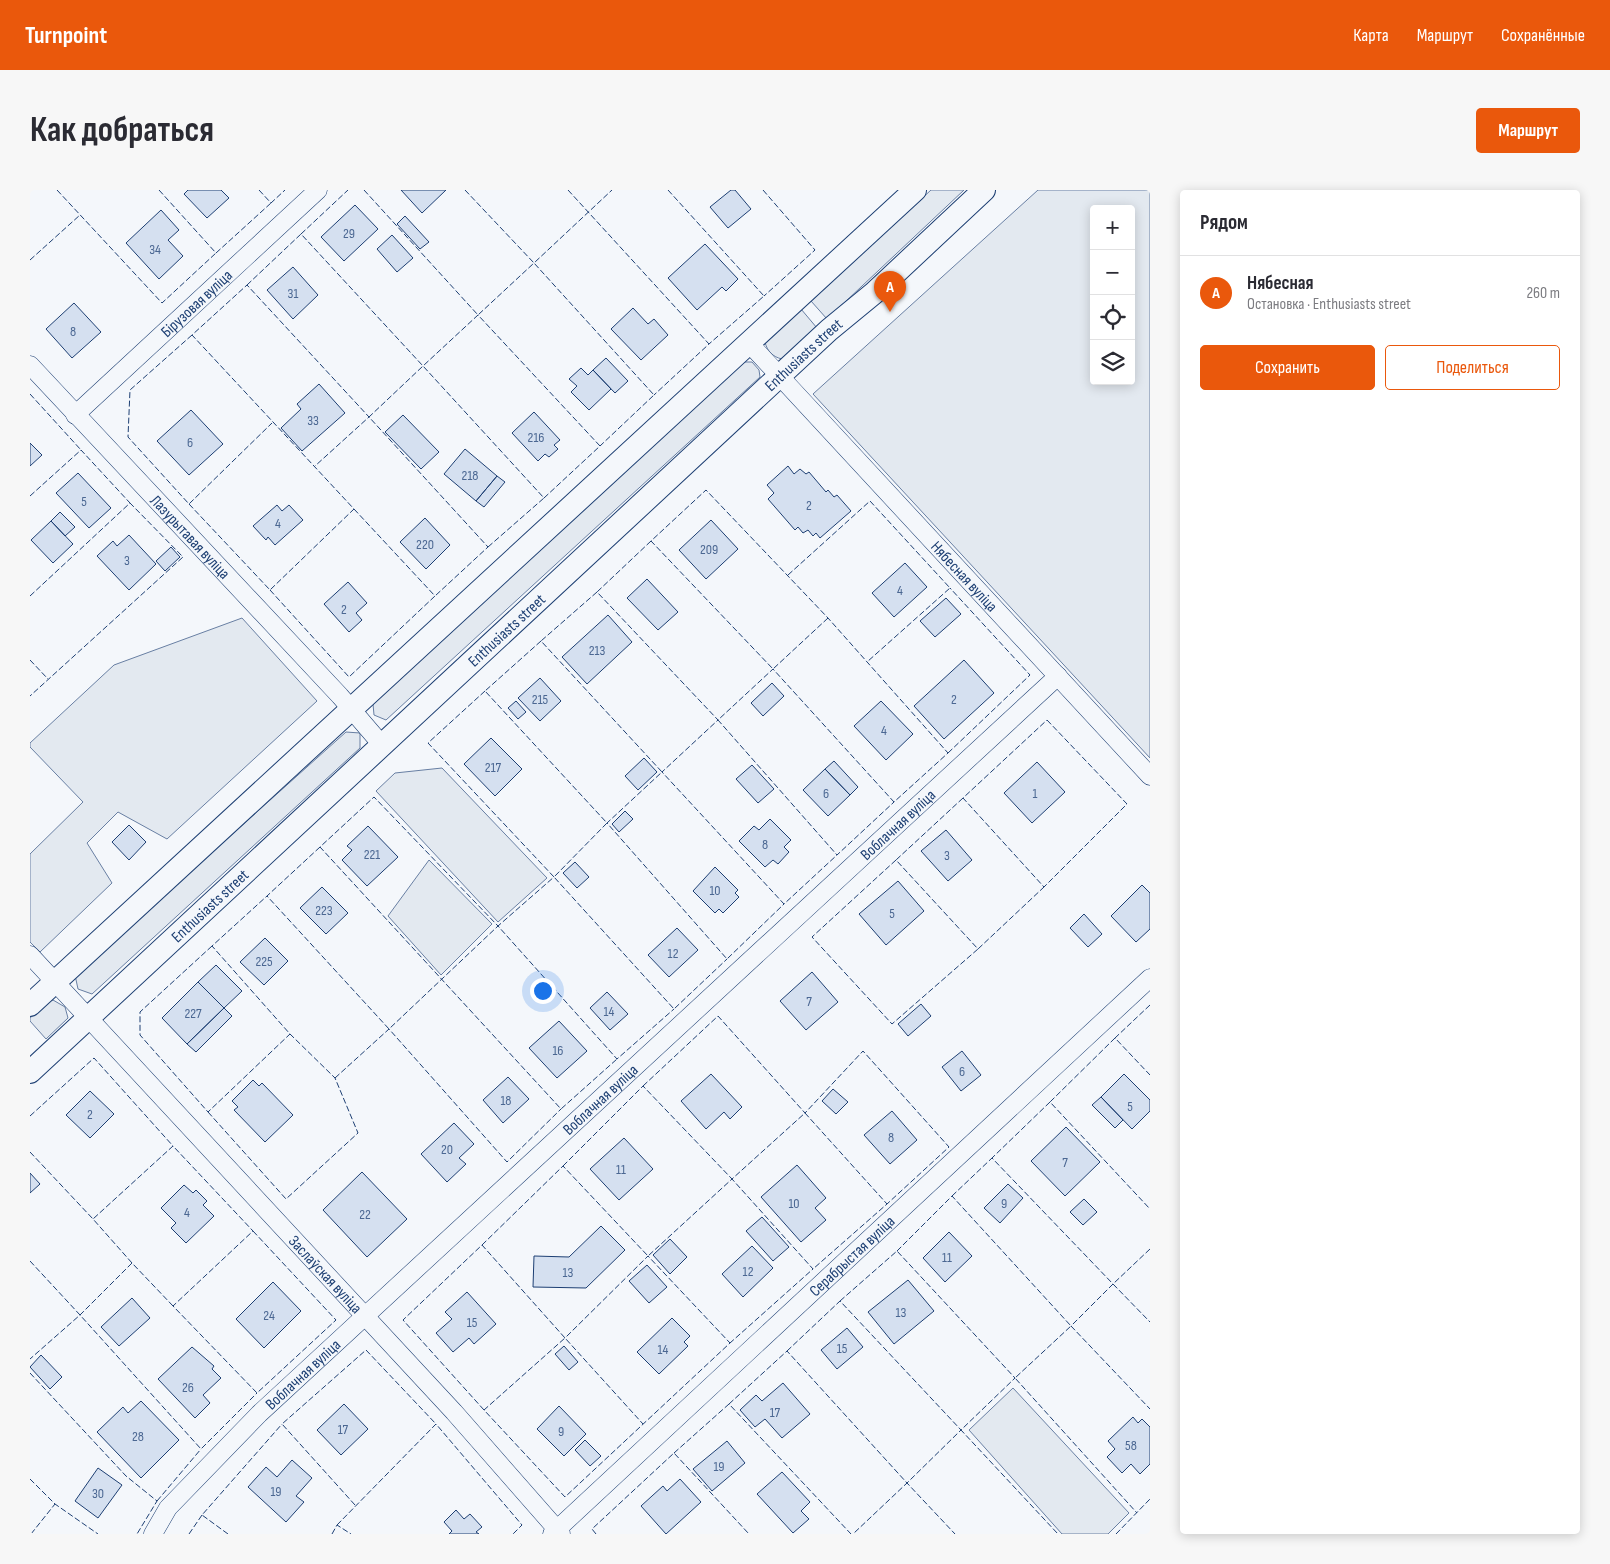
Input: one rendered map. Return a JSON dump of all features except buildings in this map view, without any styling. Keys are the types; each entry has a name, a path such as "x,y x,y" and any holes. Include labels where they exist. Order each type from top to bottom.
{"street":[{"name":"Бірузовая вуліца","path":"74,415 318,190"},
{"path":"30,1005 748,342 916,190"},
{"name":"Enthusiasts street","path":"30,1072 984,190"},
{"name":"Нябесная вуліца","path":"748,342 1150,776"},
{"name":"Лазурытавая вуліца","path":"30,365 74,415 351,709 382,745"},
{"name":"Воблачная вуліца","path":"153,1534 168,1508 259,1414 366,1318 1058,676"},
{"name":"Заслаўская вуліца","path":"30,955 454,1412 557,1532"},
{"name":"Серабрыстая вуліца","path":"557,1532 1150,978"}],"shaded area":[{"path":"931,190 964,190 827,319 811,301"},
{"path":"1038,190 1150,190 1150,758 813,394"},
{"path":"801,309 817,328 782,359 776,357 769,351 765,342"},
{"path":"744,362 752,362 759,370 760,377 386,720 374,715 373,704"},
{"path":"242,618 317,701 167,839 118,812 87,843 112,883 40,952 30,942 30,854 83,802 30,747 30,743 114,665"},
{"path":"346,732 360,733 360,748 92,994 78,989 75,975"},
{"path":"442,768 547,878 498,922 376,791 395,773"},
{"path":"429,860 492,924 441,975 388,916"},
{"path":"53,1000 65,1007 68,1018 46,1039 30,1021 30,1018 48,1002"},
{"path":"1013,1388 1129,1513 1108,1534 1062,1534 969,1430"}],"fence":[{"path":"57,190 162,303 216,253"},
{"path":"159,190 216,253 271,203"},
{"path":"259,190 271,203 285,190"},
{"path":"301,234 348,190"},
{"path":"364,190 478,315 534,263 654,395 600,446"},
{"path":"465,190 534,263 612,190"},
{"path":"568,190 709,344 654,395"},
{"path":"668,190 764,296 709,344"},
{"path":"763,190 815,250 764,296"},
{"path":"30,260 80,215"},
{"path":"247,285 301,234 423,366 369,417 488,547 435,596"},
{"path":"189,504 270,590 354,509 192,335 247,285 369,417 315,466"},
{"path":"488,547 544,498 423,366 478,315 600,446 544,498"},
{"path":"192,335 130,390 128,437 189,504 272,423"},
{"path":"30,394 81,450"},
{"path":"30,496 81,450 130,503"},
{"path":"828,618 773,669 651,541 706,490 828,618 948,753 894,802 773,669 718,720 837,855 894,802"},
{"path":"788,575 870,501 950,588 867,662"},
{"path":"30,596 130,503 183,557 30,696"},
{"path":"270,590 349,677 435,596 354,509"},
{"path":"651,541 597,592 718,720 662,772 784,904 837,855"},
{"path":"948,753 1030,675 950,588"},
{"path":"597,592 541,641 662,772 607,823 727,959 784,904"},
{"path":"541,641 485,691 607,823 554,877 674,1009 727,959"},
{"path":"30,660 48,679"},
{"path":"485,691 428,743 554,877 498,926 617,1059 674,1009"},
{"path":"1047,720 1127,804 1044,887 963,798 1047,720"},
{"path":"320,847 267,896 389,1029 498,926 374,797 320,847 561,1109 617,1059"},
{"path":"963,798 896,860 978,949 1044,887"},
{"path":"896,860 812,937 892,1024 978,949"},
{"path":"208,1112 286,1199 358,1133 335,1078 290,1034 212,946 267,896"},
{"path":"212,946 140,1012 140,1035 208,1112 290,1034"},
{"path":"1150,1005 1115,1038 1150,1075"},
{"path":"643,1086 718,1016 805,1113 863,1051 949,1147 887,1204"},
{"path":"335,1078 389,1029 507,1162 561,1109"},
{"path":"1115,1038 1050,1102 1150,1209"},
{"path":"30,1116 94,1058 173,1146"},
{"path":"563,1166 643,1086 732,1179 805,1113 887,1204 813,1269"},
{"path":"1050,1102 992,1158 1113,1284 1071,1326 1150,1409"},
{"path":"132,1263 93,1219 173,1146 253,1231"},
{"path":"30,1152 93,1219"},
{"path":"952,1196 992,1158"},
{"path":"482,1245 563,1166 648,1256 732,1179 813,1269 730,1343"},
{"path":"897,1251 952,1196 1071,1326 1015,1378 1137,1513"},
{"path":"253,1231 336,1320 257,1393 173,1306 253,1231"},
{"path":"484,1410 403,1320 482,1245 565,1338 648,1256 730,1343 565,1497 484,1410 565,1338 643,1424"},
{"path":"1150,1249 1113,1284 1150,1322"},
{"path":"840,1301 897,1251 1015,1378 961,1430 1058,1534"},
{"path":"30,1261 80,1315 30,1359"},
{"path":"173,1306 132,1263 80,1315 201,1449 257,1393"},
{"path":"787,1351 840,1301 961,1430 907,1483 955,1534"},
{"path":"355,1505 282,1424 366,1350 436,1424"},
{"path":"729,1404 787,1351 907,1483 853,1534"},
{"path":"30,1373 126,1476 157,1501 137,1534"},
{"path":"674,1453 729,1404 851,1534"},
{"path":"228,1534 202,1515 282,1424"},
{"path":"337,1525 436,1424 522,1525 513,1534"},
{"path":"157,1501 201,1449"},
{"path":"596,1534 592,1529 674,1453 749,1534"},
{"path":"30,1479 55,1504 98,1534"},
{"path":"1116,1534 1150,1499"},
{"path":"31,1534 55,1504"},
{"path":"189,1534 202,1515"},
{"path":"332,1534 337,1525 351,1534"}],"place":[{"name":"Нябесная","path":"890,312"}]}
